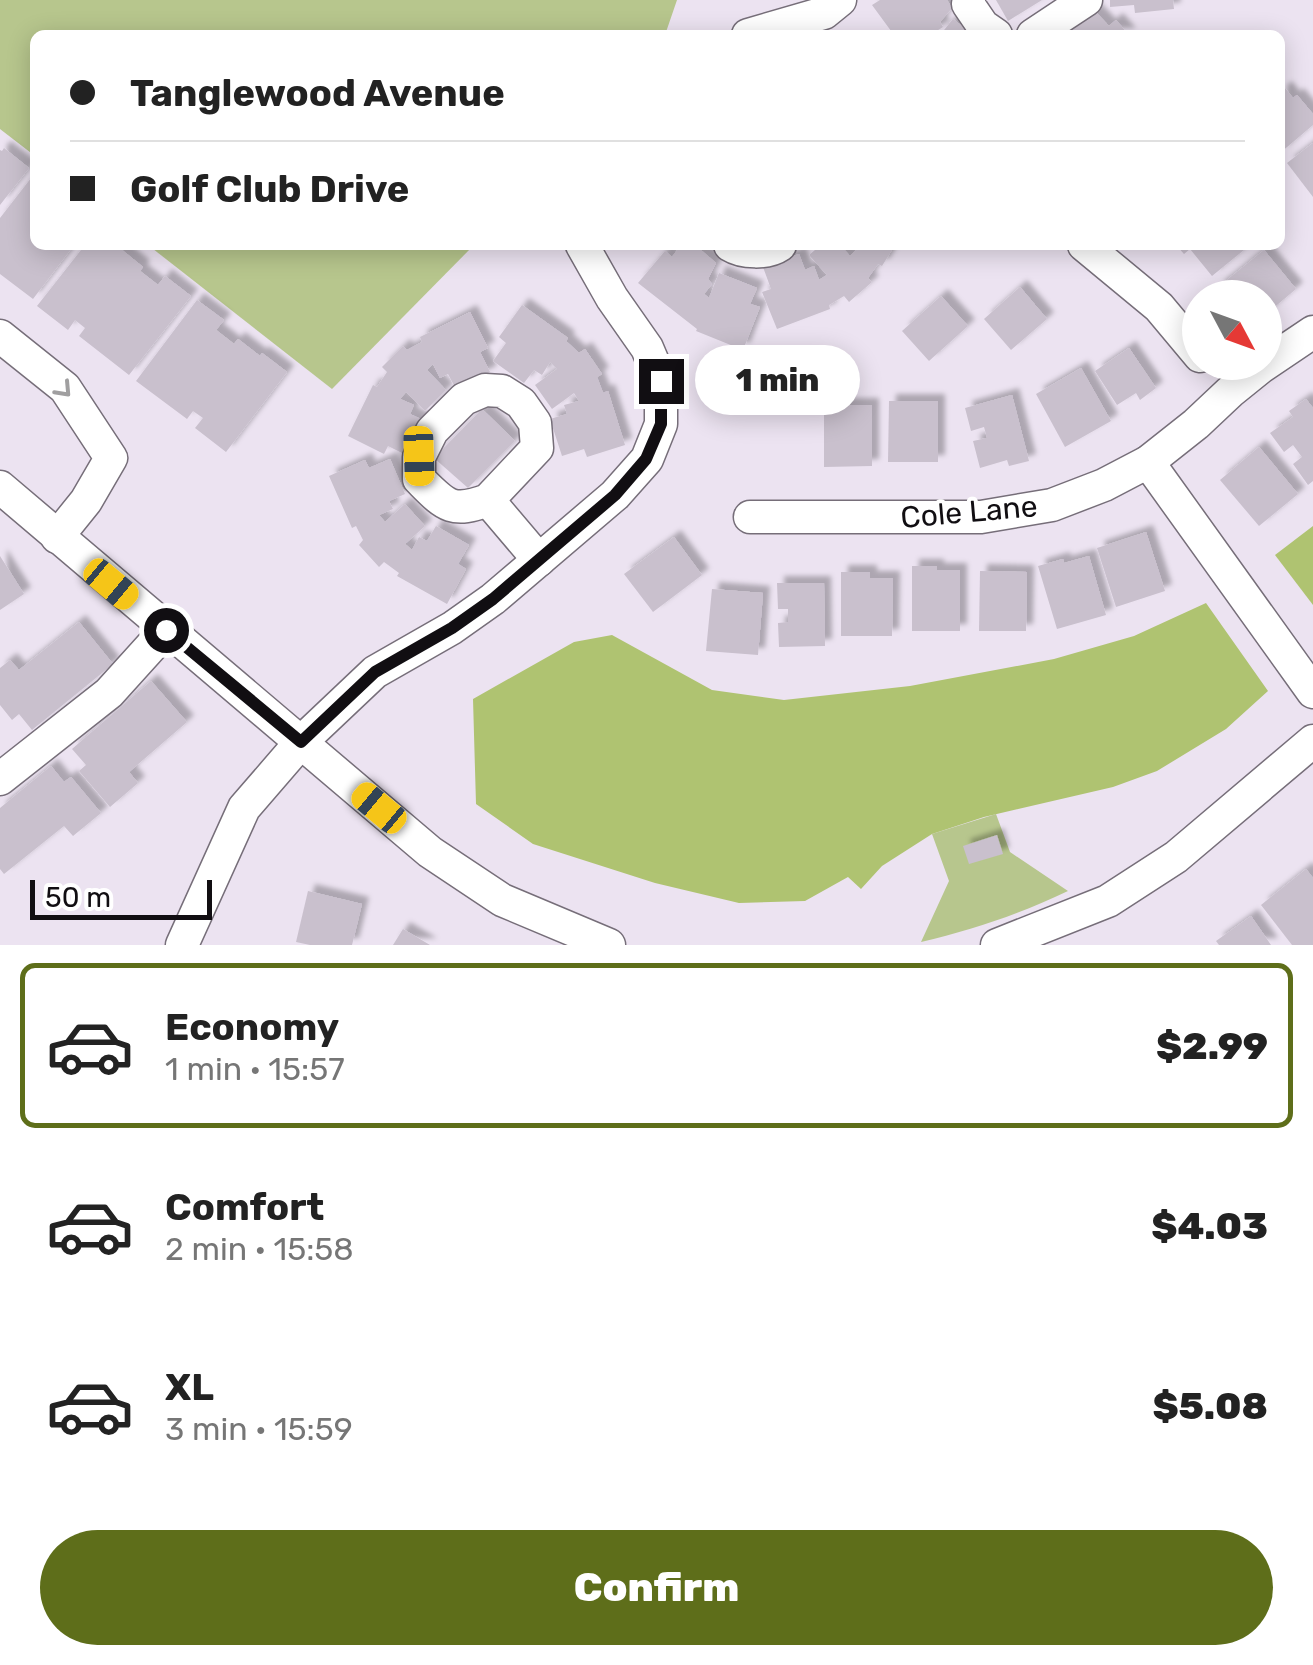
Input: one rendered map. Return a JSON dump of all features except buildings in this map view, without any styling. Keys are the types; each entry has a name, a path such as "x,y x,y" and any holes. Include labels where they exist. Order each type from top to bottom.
{"street":[{"path":"765,30 824,13 840,0"},
{"path":"969,0 968,4 989,30"},
{"path":"1041,30 1086,0"},
{"path":"182,945 244,808 301,742 375,672 452,628 493,599 615,495 646,459 661,424 661,381 647,348 585,250"},
{"path":"737,250 763,250"},
{"path":"1090,250 1159,306 1182,334"},
{"name":"Cole Lane","path":"750,517 980,517 1052,505 1104,486 1148,462 1261,367 1313,332"},
{"path":"0,336 66,388 111,458 86,501 57,538"},
{"path":"1220,380 1230,392"},
{"path":"1148,462 1313,692"},
{"path":"0,487 430,852 502,900 609,945"},
{"path":"488,500 539,560"},
{"path":"0,779 109,693 166,630"},
{"path":"996,945 1108,901 1176,856 1313,740"}],"shaded area":[{"path":"0,0 677,0 667,30 30,30 30,152 0,129"},
{"path":"154,250 469,250 332,389"},
{"path":"1313,526 1313,605 1275,555"},
{"path":"1206,603 1268,691 1226,729 1157,771 1113,787 984,817 932,834 882,866 861,889 848,877 805,901 739,903 655,883 533,844 476,804 473,699 574,642 612,635 712,690 784,700 910,686 1054,659 1134,636"},
{"path":"996,814 1010,852 1068,891 996,921 921,942 949,881 932,834"}],"route":[{"path":"166,630 301,742 375,672 452,628 493,599 615,495 646,459 661,424 661,381"}]}
